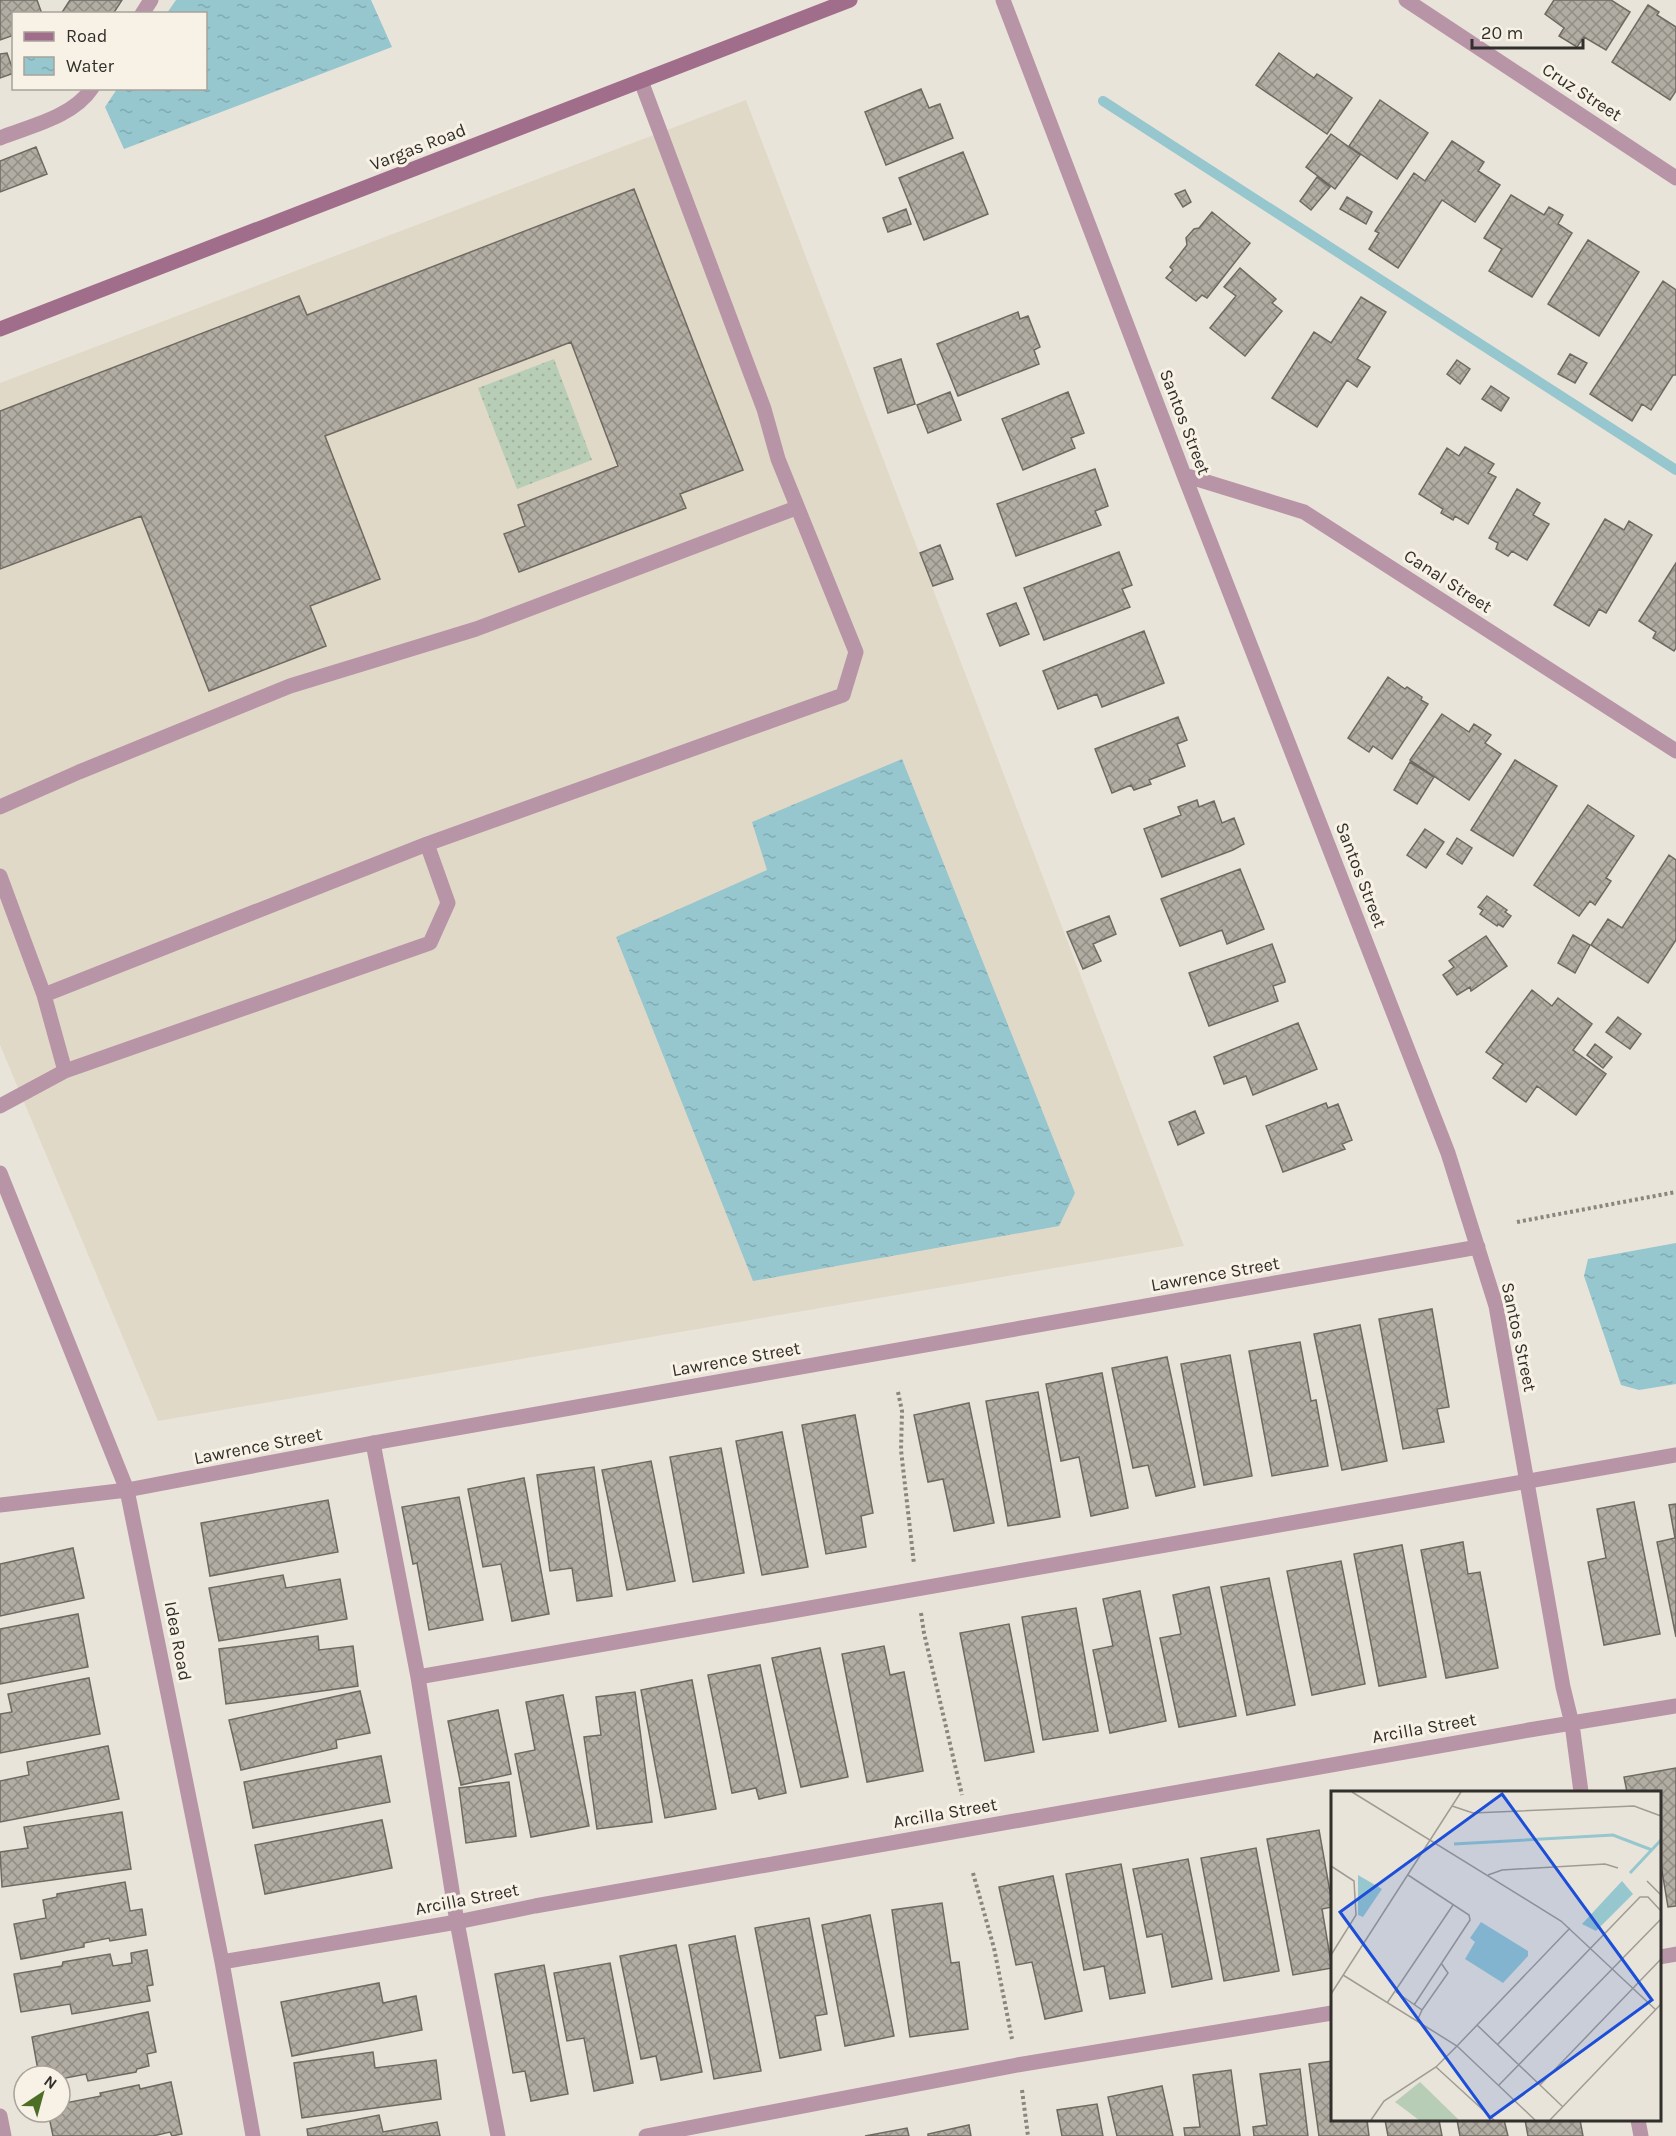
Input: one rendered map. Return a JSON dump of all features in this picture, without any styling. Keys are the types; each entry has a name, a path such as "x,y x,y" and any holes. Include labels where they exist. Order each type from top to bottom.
{"street":[{"name":"Vargas Road","path":"0,329 850,0"},
{"name":"Santos Street","path":"1003,0 1184,474 1448,1153 1496,1306 1563,1687 1572,1724 1581,1791"},
{"name":"Cruz Street","path":"1406,0 1676,178"},
{"path":"44,995 427,844 843,695 856,652 796,508 778,459 764,409 641,81"},
{"path":"0,138 63,113 85,99 91,90"},
{"name":"Canal Street","path":"1184,474 1304,512 1676,751"},
{"path":"0,807 79,772 290,686 476,629 796,508"},
{"path":"0,1106 65,1071 430,943 448,903 427,844"},
{"path":"0,876 44,995 65,1071"},
{"name":"Idea Road","path":"0,1173 127,1490 222,1962 253,2136"},
{"name":"Lawrence Street","path":"0,1505 127,1490 373,1443 1478,1247"},
{"path":"373,1443 418,1677 457,1922 498,2136"},
{"path":"418,1677 1676,1455"},
{"name":"Arcilla Street","path":"222,1962 1529,1730 1676,1706"},
{"path":"1661,1957 1676,1954"},
{"path":"646,2136 1017,2065 1331,2013"},
{"path":"0,2116 4,2136"},
{"path":"1638,2121 1641,2136"}],"path":[{"path":"1517,1222 1676,1192"},
{"path":"973,1873 994,1948 1025,2106 1028,2136"}],"shaded area":[{"path":"746,100 1184,1246 158,1421 0,1045 0,383"}],"green space":[{"path":"554,359 592,460 517,489 478,388"}],"water":[{"path":"176,0 371,0 392,47 124,149 105,107 116,90 207,90 207,12 168,12"},
{"path":"902,759 1075,1193 1059,1226 753,1281 616,937 767,870 752,822"},
{"path":"1676,1243 1676,1384 1639,1390 1621,1385 1584,1276 1588,1259"}],"building":[{"path":"0,0 37,0 41,12 12,12 12,36 0,40"},
{"path":"70,0 122,0 114,12 62,12"},
{"path":"1554,0 1611,0 1630,12 1606,50 1584,37 1577,47 1559,36 1564,28 1545,14"},
{"path":"1648,5 1659,12 1657,15 1676,27 1676,91 1670,100 1612,62"},
{"path":"7,53 12,74 0,78 0,54"},
{"path":"1279,53 1314,78 1317,74 1352,98 1327,134 1256,85"},
{"path":"921,89 929,108 940,104 953,138 886,165 865,112"},
{"path":"1380,100 1428,133 1397,179 1349,146"},
{"path":"1331,134 1360,155 1335,189 1306,167"},
{"path":"1452,141 1484,162 1478,171 1500,185 1475,222 1442,200 1398,268 1369,249 1379,233 1375,231 1414,173 1425,181"},
{"path":"36,147 47,174 0,192 0,161"},
{"path":"963,152 988,214 924,240 899,178"},
{"path":"1317,177 1330,187 1311,210 1300,201"},
{"path":"634,189 743,470 680,494 686,508 519,572 504,534 525,526 518,505 618,466 571,342 325,436 380,579 310,606 326,646 209,691 141,516 0,569 0,411 299,296 307,315"},
{"path":"1185,190 1191,202 1183,207 1175,194"},
{"path":"1511,195 1544,215 1549,207 1563,215 1558,224 1572,233 1532,297 1489,271 1502,249 1484,238"},
{"path":"1347,197 1372,212 1366,224 1340,209"},
{"path":"906,209 911,224 888,232 883,218"},
{"path":"1212,212 1250,243 1207,298 1202,295 1196,301 1166,278 1173,270 1170,267 1187,245 1186,238 1194,229 1199,228"},
{"path":"1588,240 1639,272 1599,336 1548,304"},
{"path":"1240,268 1276,299 1272,303 1282,311 1245,356 1210,328 1236,296 1224,287"},
{"path":"1663,281 1676,290 1676,375 1673,375 1651,410 1642,404 1632,421 1590,394"},
{"path":"1361,297 1386,312 1357,359 1370,367 1357,387 1347,380 1317,427 1272,398 1314,332 1331,343"},
{"path":"1018,312 1020,319 1028,316 1040,347 1034,350 1039,364 958,396 937,344"},
{"path":"1570,354 1587,363 1575,383 1558,374"},
{"path":"901,359 915,404 888,413 874,368"},
{"path":"1457,360 1470,369 1460,384 1447,374"},
{"path":"1491,386 1509,398 1501,411 1482,399"},
{"path":"950,392 961,420 928,433 917,405"},
{"path":"1068,392 1084,433 1071,438 1075,448 1023,470 1002,419"},
{"path":"1465,447 1494,464 1488,473 1496,477 1468,524 1455,516 1453,520 1441,513 1443,509 1419,494 1447,448 1459,456"},
{"path":"1095,469 1108,506 1095,511 1101,525 1016,556 997,504"},
{"path":"1517,489 1540,503 1533,515 1549,524 1527,560 1512,551 1508,556 1496,549 1498,543 1489,538"},
{"path":"1605,519 1624,530 1629,521 1652,535 1606,613 1599,609 1589,626 1554,605"},
{"path":"940,545 953,579 933,586 920,553"},
{"path":"1119,552 1132,585 1122,589 1130,607 1044,640 1024,588"},
{"path":"1676,563 1676,648 1674,651 1653,638 1656,632 1639,621"},
{"path":"1016,603 1029,634 1000,646 987,614"},
{"path":"1144,631 1164,683 1102,707 1097,694 1058,709 1043,671"},
{"path":"1388,677 1422,697 1421,700 1428,704 1392,759 1373,746 1369,752 1348,738"},
{"path":"1442,714 1469,732 1474,724 1491,735 1485,743 1501,754 1469,800 1410,760"},
{"path":"1178,717 1187,740 1177,744 1185,766 1149,780 1151,784 1134,790 1131,785 1112,793 1095,749"},
{"path":"1515,760 1557,786 1513,856 1471,830"},
{"path":"1410,762 1434,777 1417,804 1394,790"},
{"path":"1197,800 1199,807 1214,801 1222,823 1234,818 1244,844 1162,877 1144,829 1181,815 1178,807"},
{"path":"1588,805 1634,836 1606,878 1611,881 1595,905 1590,901 1579,916 1534,885"},
{"path":"1425,829 1444,842 1426,868 1407,855"},
{"path":"1457,838 1472,848 1462,864 1447,854"},
{"path":"1669,855 1676,860 1676,940 1648,983 1591,945 1608,919 1622,928"},
{"path":"1240,869 1264,929 1227,944 1222,930 1180,946 1161,899"},
{"path":"1487,896 1507,910 1505,912 1511,916 1503,927 1498,924 1497,926 1480,914 1483,910 1478,907"},
{"path":"1109,916 1116,934 1093,944 1101,961 1083,969 1067,932"},
{"path":"1573,935 1590,945 1575,973 1558,963"},
{"path":"1486,936 1507,966 1471,991 1470,987 1457,995 1443,975 1454,967 1449,961"},
{"path":"1272,944 1285,980 1273,986 1278,1001 1209,1026 1189,973"},
{"path":"1532,990 1552,1006 1558,998 1592,1024 1573,1050 1606,1074 1576,1115 1537,1086 1526,1102 1493,1078 1503,1064 1486,1052"},
{"path":"1618,1017 1641,1034 1630,1049 1606,1032"},
{"path":"1298,1023 1317,1069 1253,1095 1246,1076 1224,1084 1214,1057"},
{"path":"1595,1044 1612,1057 1603,1068 1587,1055"},
{"path":"1326,1103 1328,1108 1338,1104 1352,1140 1342,1144 1345,1149 1283,1172 1266,1126"},
{"path":"1195,1111 1204,1133 1178,1145 1169,1122"},
{"path":"1432,1309 1449,1407 1437,1409 1444,1442 1403,1449 1379,1319"},
{"path":"1360,1325 1387,1461 1342,1470 1314,1334"},
{"path":"1300,1342 1311,1401 1316,1400 1328,1466 1272,1476 1249,1351"},
{"path":"1230,1355 1252,1476 1204,1485 1181,1364"},
{"path":"1167,1357 1195,1487 1156,1496 1148,1465 1133,1468 1112,1368"},
{"path":"1102,1373 1128,1508 1091,1516 1079,1457 1061,1461 1046,1384"},
{"path":"1038,1392 1060,1517 1008,1526 986,1401"},
{"path":"969,1403 994,1523 954,1531 943,1479 928,1482 914,1415"},
{"path":"855,1415 873,1513 861,1516 866,1547 826,1554 802,1425"},
{"path":"782,1432 808,1567 762,1575 736,1441"},
{"path":"721,1448 744,1573 693,1582 670,1457"},
{"path":"651,1461 675,1581 627,1590 602,1470"},
{"path":"594,1467 612,1596 577,1601 572,1568 550,1571 537,1475"},
{"path":"524,1478 549,1614 512,1621 501,1564 483,1567 468,1489"},
{"path":"459,1497 483,1620 429,1630 417,1563 413,1564 402,1507"},
{"path":"328,1500 338,1552 210,1576 201,1523"},
{"path":"1634,1502 1660,1634 1604,1645 1588,1562 1606,1558 1597,1509"},
{"path":"1676,1504 1676,1637 1657,1542 1675,1538 1669,1505"},
{"path":"1463,1542 1468,1574 1480,1572 1498,1668 1446,1678 1421,1550"},
{"path":"1402,1545 1426,1677 1379,1686 1354,1554"},
{"path":"73,1548 84,1598 0,1616 0,1564"},
{"path":"1341,1561 1365,1684 1312,1695 1287,1571"},
{"path":"283,1575 286,1588 340,1579 347,1619 219,1641 209,1588"},
{"path":"1269,1578 1295,1705 1247,1715 1221,1587"},
{"path":"1209,1587 1236,1716 1179,1727 1160,1638 1181,1634 1173,1595"},
{"path":"1140,1591 1166,1721 1110,1733 1093,1650 1113,1646 1103,1599"},
{"path":"1076,1608 1098,1731 1043,1740 1022,1617"},
{"path":"78,1614 88,1667 0,1684 0,1629"},
{"path":"1009,1624 1034,1752 985,1761 960,1633"},
{"path":"318,1636 319,1650 353,1646 358,1686 226,1704 219,1649"},
{"path":"884,1646 890,1675 904,1672 923,1771 867,1782 842,1654"},
{"path":"820,1648 848,1777 801,1787 772,1658"},
{"path":"760,1665 786,1793 759,1799 756,1788 732,1793 708,1675"},
{"path":"89,1678 100,1734 0,1753 0,1714 12,1712 8,1694"},
{"path":"692,1680 716,1809 665,1818 641,1690"},
{"path":"360,1691 370,1733 336,1740 337,1748 241,1770 229,1720"},
{"path":"635,1692 652,1822 597,1829 584,1737 601,1735 596,1697"},
{"path":"563,1695 589,1826 531,1837 515,1754 535,1750 526,1702"},
{"path":"498,1710 511,1774 461,1785 448,1721"},
{"path":"108,1746 119,1799 0,1822 0,1781 29,1775 27,1762"},
{"path":"381,1756 390,1802 253,1828 244,1782"},
{"path":"1676,1768 1676,1906 1668,1907 1661,1865 1661,1791 1627,1791 1624,1777"},
{"path":"509,1782 516,1836 466,1843 459,1788"},
{"path":"122,1812 131,1869 2,1887 0,1852 28,1848 24,1827"},
{"path":"382,1820 392,1868 265,1894 255,1845"},
{"path":"1319,1830 1331,1897 1331,1907 1322,1909 1331,1968 1293,1975 1267,1839"},
{"path":"1256,1848 1279,1971 1224,1981 1201,1858"},
{"path":"1188,1859 1212,1979 1172,1987 1162,1934 1147,1937 1133,1869"},
{"path":"1121,1864 1145,1993 1110,1999 1104,1966 1084,1970 1066,1874"},
{"path":"1053,1876 1082,2011 1045,2019 1032,1962 1016,1965 999,1887"},
{"path":"125,1882 130,1911 142,1909 146,1935 110,1941 109,1938 84,1943 84,1947 21,1959 14,1924 46,1918 43,1900 57,1897 57,1894"},
{"path":"942,1903 951,1963 959,1962 968,2029 910,2037 892,1910"},
{"path":"870,1915 894,2036 845,2046 822,1925"},
{"path":"809,1918 827,2014 815,2016 821,2050 780,2058 755,1928"},
{"path":"735,1936 761,2071 714,2079 689,1945"},
{"path":"676,1945 702,2072 661,2080 656,2056 641,2059 620,1956"},
{"path":"147,1950 153,1985 147,1986 150,2001 72,2014 70,2004 21,2012 14,1974 62,1966 63,1962 110,1954 113,1966 132,1963 131,1953"},
{"path":"610,1963 633,2083 594,2091 584,2038 567,2041 554,1973"},
{"path":"544,1965 568,2094 531,2101 525,2071 513,2073 495,1974"},
{"path":"379,1983 383,2003 416,1996 422,2030 292,2056 281,2002"},
{"path":"148,2012 156,2052 147,2054 149,2066 137,2069 136,2072 88,2081 86,2074 72,2077 72,2064 37,2064 32,2037"},
{"path":"373,2052 375,2068 436,2060 441,2099 302,2118 294,2063"},
{"path":"1331,2061 1331,2121 1367,2121 1369,2136 1319,2136 1309,2064"},
{"path":"1300,2069 1308,2136 1254,2136 1253,2127 1267,2125 1260,2074"},
{"path":"1231,2070 1240,2136 1185,2136 1184,2128 1200,2127 1193,2075"},
{"path":"171,2082 182,2134 172,2136 170,2132 153,2136 53,2136 50,2124 72,2124 72,2102 139,2085 140,2089"},
{"path":"1162,2086 1173,2136 1117,2136 1108,2097"},
{"path":"1097,2104 1103,2136 1062,2136 1057,2110"},
{"path":"379,2115 383,2132 437,2122 440,2136 308,2136 307,2129"},
{"path":"1385,2121 1439,2121 1442,2136 1388,2136"},
{"path":"1457,2121 1504,2121 1508,2136 1460,2136"},
{"path":"1525,2121 1580,2121 1583,2136 1528,2136"},
{"path":"969,2125 971,2136 928,2136 928,2134"},
{"path":"907,2128 909,2136 865,2136"}],"waterway":[{"path":"1103,101 1676,470"}]}
